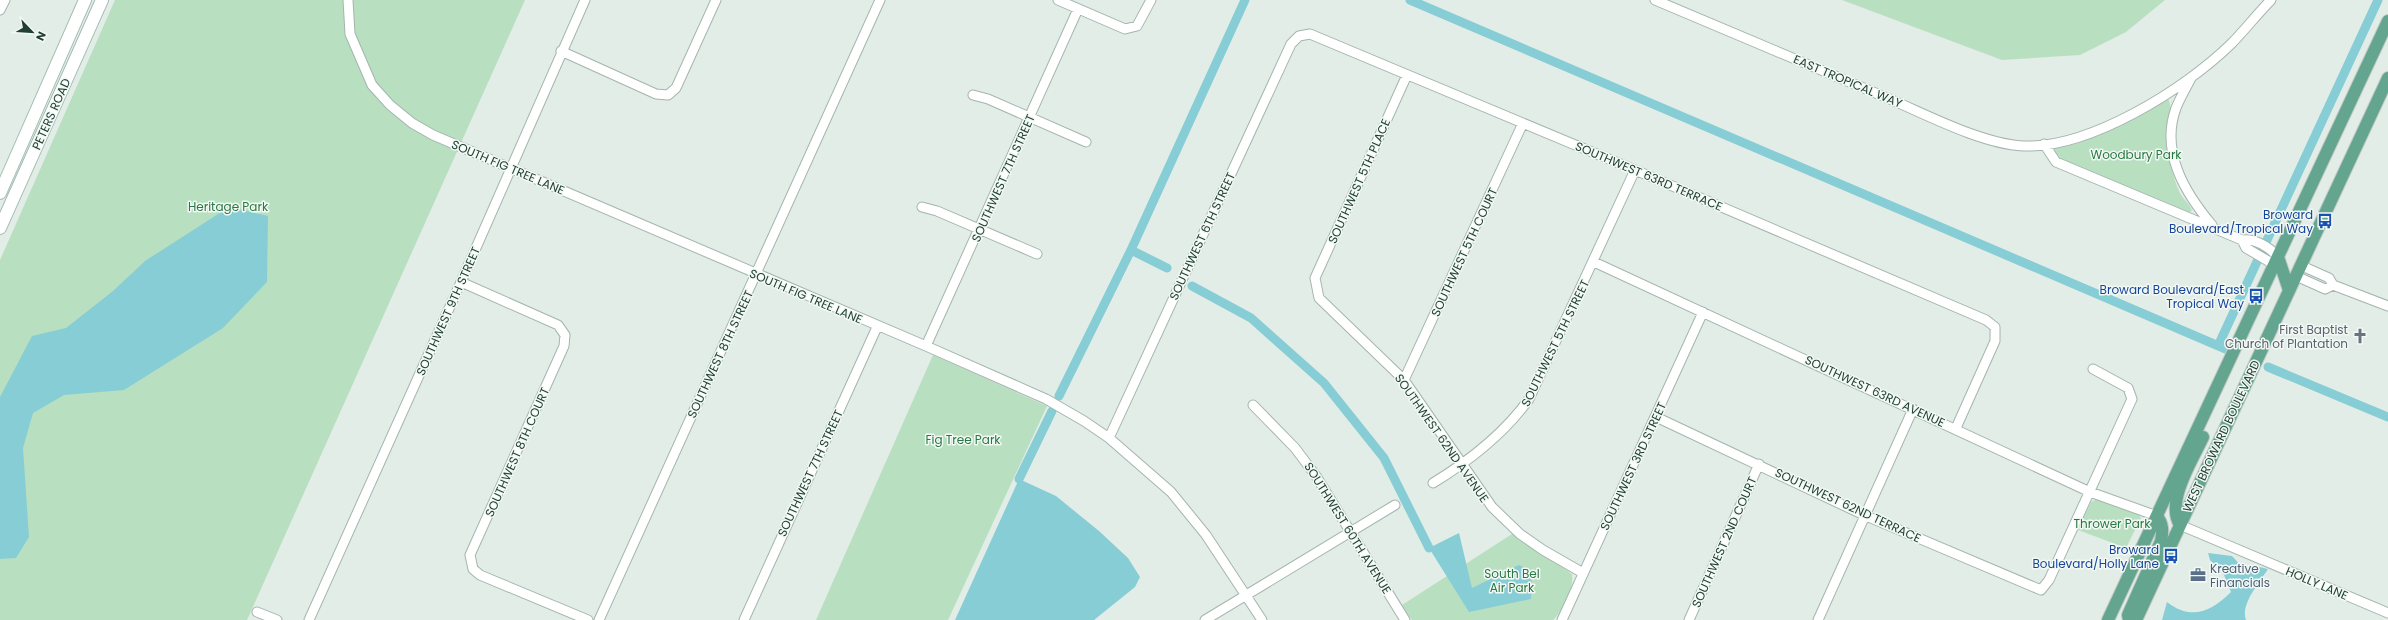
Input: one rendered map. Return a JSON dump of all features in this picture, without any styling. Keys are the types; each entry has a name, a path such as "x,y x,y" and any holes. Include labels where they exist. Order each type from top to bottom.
{"main road":[{"name":"PETERS ROAD","path":"0,193 85,0"},
{"name":"PETERS ROAD","path":"0,228 102,0"},
{"name":"WEST BROWARD BOULEVARD","path":"2108,620 2208,407 2273,257 2388,21"},
{"name":"WEST BROWARD BOULEVARD","path":"2136,620 2388,78"},
{"path":"2273,257 2289,290"},
{"path":"2180,525 2175,518 2175,502 2210,419 2208,407"},
{"path":"2129,620 2128,615 2161,541 2163,529 2157,516"}],"street":[{"path":"0,10 5,0"},
{"name":"SOUTH FIG TREE LANE","path":"348,0 350,34 372,85 390,105 412,123 432,135 877,327 926,346 1046,399 1084,421 1109,438 1171,492 1206,535 1262,620"},
{"name":"SOUTHWEST 9TH STREET","path":"309,620 461,282 585,0"},
{"path":"562,51 656,94 668,95 676,88 716,0"},
{"name":"SOUTHWEST 8TH STREET","path":"599,620 880,0"},
{"path":"1058,0 1125,29 1137,26 1151,0"},
{"name":"EAST TROPICAL WAY","path":"1655,0 1965,131 2023,146 2044,144 2084,136 2113,124 2191,78 2230,44 2270,0"},
{"name":"SOUTHWEST 7TH STREET","path":"926,346 980,230 1078,9"},
{"name":"SOUTHWEST 63RD TERRACE","path":"1299,36 1310,34 1636,170 1986,320 1995,327 1995,341 1956,428"},
{"name":"SOUTHWEST 6TH STREET","path":"1109,438 1291,44 1299,36"},
{"name":"SOUTHWEST 5TH PLACE","path":"1316,288 1315,278 1407,75"},
{"name":"EAST TROPICAL WAY","path":"2191,78 2176,109 2172,136 2174,162 2193,203 2213,227"},
{"path":"972,95 988,99 1086,142"},
{"name":"SOUTHWEST 5TH COURT","path":"1404,380 1522,123"},
{"name":"EAST TROPICAL WAY","path":"2044,144 2056,162 2213,227 2246,242 2273,257"},
{"name":"SOUTHWEST 5TH STREET","path":"1433,483 1462,465 1516,418 1530,399 1636,170"},
{"path":"922,207 937,211 1037,254"},
{"name":"SOUTHWEST 63RD AVENUE","path":"1594,262 1956,428 2090,492 2157,516"},
{"path":"2300,265 2329,278 2334,285 2388,306"},
{"path":"2296,276 2325,289 2334,285"},
{"name":"SOUTHWEST 8TH COURT","path":"461,282 558,325 566,335 564,346 470,555 473,569 480,575 588,620"},
{"name":"SOUTHWEST 62ND AVENUE","path":"1316,288 1319,298 1404,380 1492,507 1520,534 1542,550 1583,573"},
{"name":"SOUTHWEST 3RD STREET","path":"1562,620 1703,312"},
{"name":"SOUTHWEST 7TH STREET","path":"744,620 877,327"},
{"path":"2090,492 2132,399 2128,388 2093,369"},
{"name":"SOUTHWEST 60TH AVENUE","path":"1253,404 1300,454 1316,476 1405,620"},
{"path":"1818,620 1913,409"},
{"name":"SOUTHWEST 62ND TERRACE","path":"1656,417 1759,464 1864,515 2041,590 2049,580 2090,492"},
{"name":"SOUTHWEST 2ND COURT","path":"1689,620 1759,464"},
{"path":"1204,620 1395,505"},
{"name":"HOLLY LANE","path":"2180,525 2388,613"},
{"path":"257,612 277,620"}],"green space":[{"name":"Heritage Park","path":"115,0 525,0 247,620 0,620 0,260"},
{"path":"1842,0 2165,0 2126,32 2080,55 2002,60"},
{"name":"Woodbury Park","path":"2168,99 2171,108 2169,146 2171,167 2179,191 2192,211 2189,212 2062,159 2050,147 2103,133"},
{"name":"Fig Tree Park","path":"933,355 1047,406 948,620 816,620"},
{"name":"Thrower Park","path":"2097,499 2136,511 2141,518 2126,548 2078,530 2091,502"},
{"name":"South Bel Air Park","path":"1512,534 1516,534 1572,574 1570,593 1561,611 1553,620 1412,620 1402,605"}],"water":[{"path":"229,207 268,216 267,282 223,328 124,390 64,395 33,413 23,448 29,537 16,558 0,559 0,397 32,336 66,328 113,291 145,261"},
{"path":"1019,479 1056,496 1099,531 1128,558 1140,577 1135,587 1094,620 955,620"},
{"path":"1459,533 1472,588 1519,565 1532,571 1531,599 1469,612 1429,548"},
{"path":"2208,553 2232,556 2244,569 2255,566 2268,569 2248,600 2245,614 2246,620 2162,620 2167,602 2175,608 2184,611 2200,612 2215,605 2231,592 2224,575 2210,560"}],"waterway":[{"path":"1059,396 1131,250 1245,0"},
{"path":"1410,0 2228,350"},
{"path":"2218,346 2378,0"},
{"path":"1131,250 1167,268"},
{"path":"1192,286 1251,318 1324,383 1384,458 1429,548"},
{"path":"2268,367 2388,417"},
{"path":"1019,479 1052,411"}],"place":[{"name":"Broward Boulevard/Tropical Way","path":"2325,221"},
{"name":"Broward Boulevard/East Tropical Way","path":"2256,296"},
{"name":"First Baptist Church of Plantation","path":"2360,336"},
{"name":"Broward Boulevard/Holly Lane","path":"2171,556"},
{"name":"Kreative Financials","path":"2198,575"}]}
